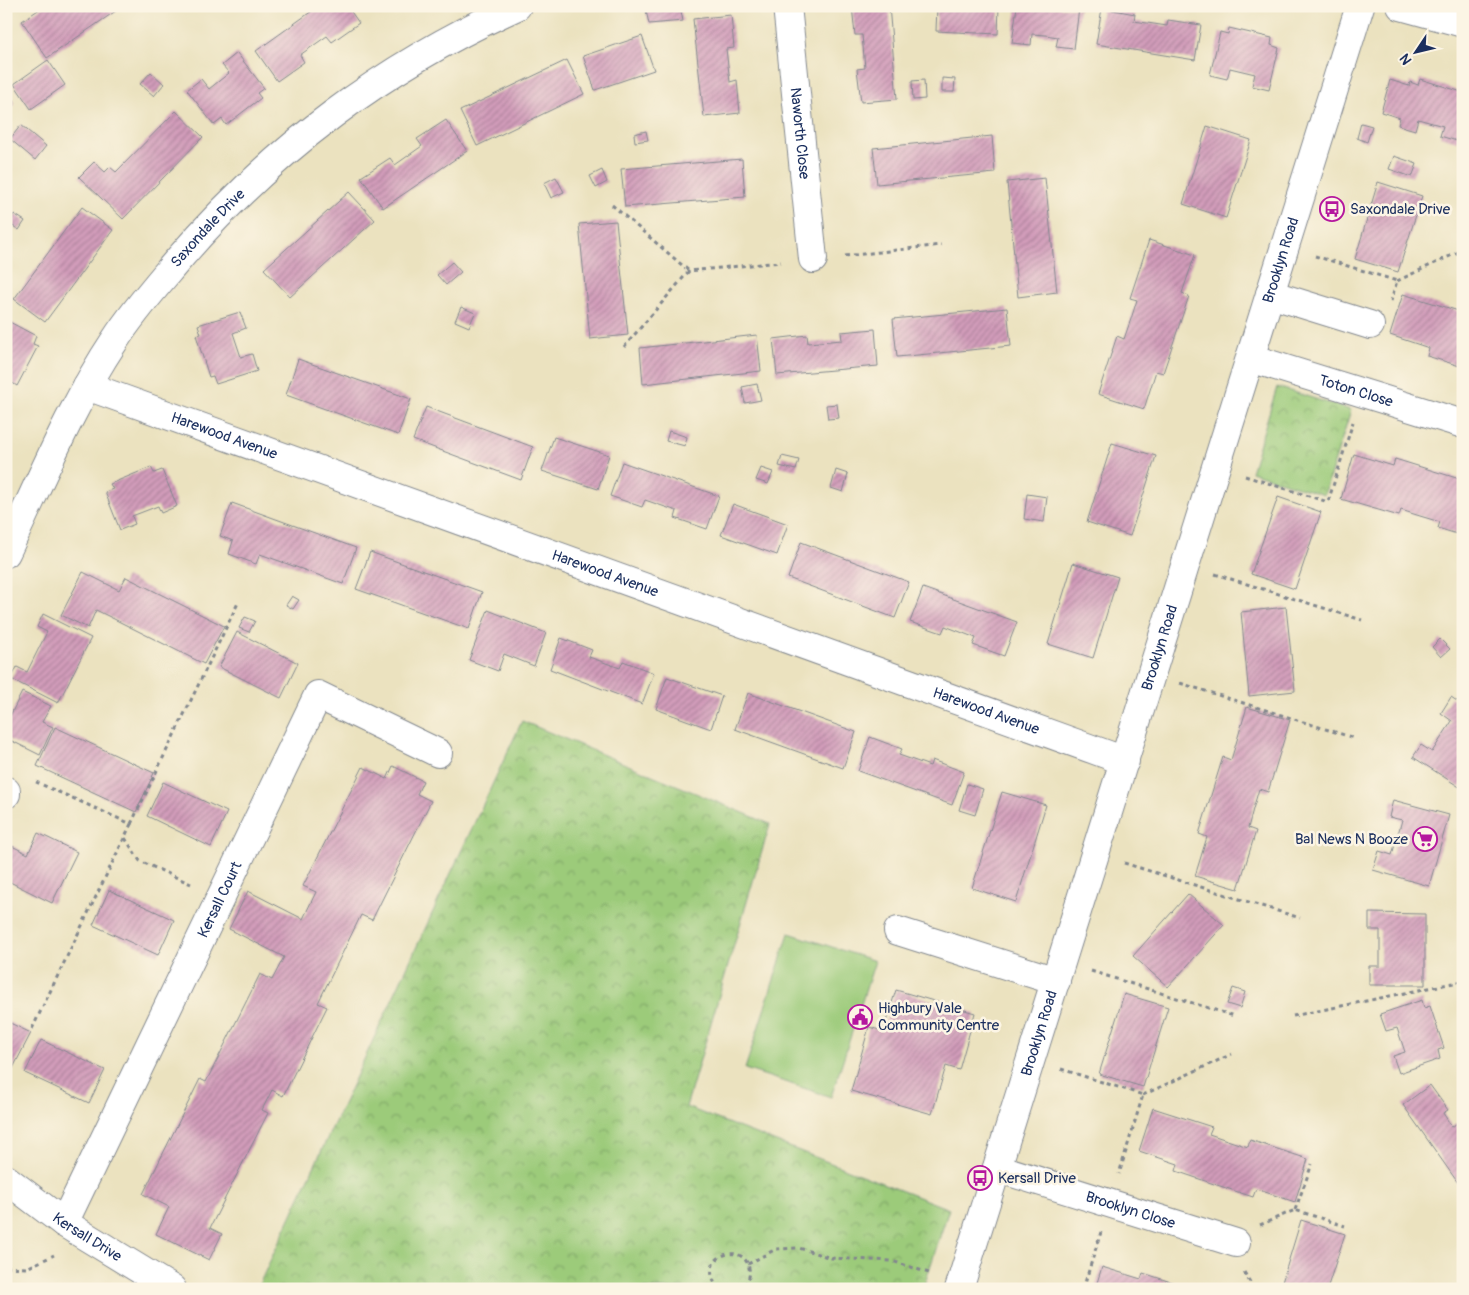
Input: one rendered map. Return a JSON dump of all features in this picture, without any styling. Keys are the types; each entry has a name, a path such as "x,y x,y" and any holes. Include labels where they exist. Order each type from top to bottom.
{"street":[{"name":"Saxondale Drive","path":"6,553 87,386 115,339 155,287 199,236 253,179 316,125 391,73 471,27 518,6"},
{"name":"Naworth Close","path":"787,6 813,259"},
{"name":"Brooklyn Road","path":"961,1283 1360,6"},
{"path":"1401,6 1463,23"},
{"path":"1270,294 1370,325"},
{"name":"Toton Close","path":"1250,358 1463,424"},
{"name":"Harewood Avenue","path":"87,386 1125,761"},
{"name":"Kersall Court","path":"64,1223 318,695 438,752"},
{"path":"898,931 1059,972"},
{"name":"Brooklyn Close","path":"997,1168 1236,1243"},
{"name":"Kersall Drive","path":"6,1179 64,1223 172,1289"}],"path":[{"path":"612,205 690,272 624,347"},
{"path":"1397,281 1463,250"},
{"path":"1216,467 1328,502 1362,393"},
{"path":"1186,564 1362,620"},
{"path":"32,1029 238,603"},
{"path":"1152,674 1354,738"},
{"path":"7,792 32,780 131,824"},
{"path":"124,837 140,861 221,898"},
{"path":"1095,854 1300,918"},
{"path":"1059,972 1234,1016"},
{"path":"1293,1016 1463,981"},
{"path":"1031,1060 1143,1095 1232,1054"},
{"path":"1083,1289 1143,1095"},
{"path":"1296,1210 1312,1164"},
{"path":"1236,1243 1248,1230 1296,1210 1345,1226"},
{"path":"6,1267 27,1268 54,1256 64,1223"},
{"path":"748,1264 776,1249 799,1248 831,1258 892,1261 961,1283"},
{"path":"719,1289 712,1277 714,1262 722,1255 731,1253 741,1256 748,1264 750,1274 747,1283 741,1289"}],"green space":[{"path":"1277,387 1351,410 1324,495 1251,472"},
{"path":"522,721 770,824 686,1107 949,1209 923,1289 257,1289"},
{"path":"789,933 875,961 831,1097 745,1069"}],"building":[{"path":"44,6 123,6 47,58 22,21"},
{"path":"319,6 347,6 359,23 332,42 327,36 300,55 304,62 277,81 256,51"},
{"path":"364,6 375,6 367,11"},
{"path":"375,6 389,6 378,13"},
{"path":"645,6 680,6 683,21 649,24"},
{"path":"852,6 889,6 897,99 861,102 857,69 865,68 862,35 855,35"},
{"path":"937,6 999,6 998,34 936,31"},
{"path":"1017,6 1079,8 1074,49 1056,47 1058,37 1045,35 1032,34 1031,45 1012,43"},
{"path":"1102,8 1135,14 1134,21 1167,26 1168,20 1201,25 1195,60 1096,44"},
{"path":"731,15 734,48 726,49 730,82 737,80 740,113 704,117 693,19"},
{"path":"1229,28 1272,38 1271,45 1279,48 1269,90 1252,86 1255,74 1230,68 1227,79 1210,75 1220,32 1228,34"},
{"path":"642,36 654,70 595,90 583,56"},
{"path":"237,53 264,88 257,93 261,98 226,125 222,119 214,125 187,90 201,79 209,89 229,73 222,65"},
{"path":"48,60 65,85 31,109 14,84"},
{"path":"567,60 584,94 477,146 460,111"},
{"path":"151,72 164,84 154,96 140,84"},
{"path":"942,78 955,79 954,92 942,92"},
{"path":"1420,79 1462,92 1460,98 1463,99 1463,121 1457,141 1440,136 1443,126 1418,119 1415,130 1398,125 1400,118 1381,112 1390,80 1409,86 1410,82 1418,85"},
{"path":"924,80 925,99 913,100 912,81"},
{"path":"6,91 15,104 6,110"},
{"path":"176,111 203,137 123,219 79,177 94,162 105,172 110,167 116,172"},
{"path":"446,120 467,151 383,208 361,177 390,158 395,165 422,146 417,139"},
{"path":"1361,123 1372,126 1367,142 1357,138"},
{"path":"21,125 46,146 35,160 10,139"},
{"path":"1207,126 1251,140 1226,218 1183,204"},
{"path":"646,131 648,140 635,142 634,134"},
{"path":"992,136 995,173 877,184 873,148"},
{"path":"1394,156 1417,164 1412,177 1389,169"},
{"path":"742,159 745,197 625,207 621,169"},
{"path":"602,170 607,182 596,188 590,176"},
{"path":"556,177 564,192 551,198 544,183"},
{"path":"1045,178 1057,292 1018,297 1007,182"},
{"path":"1378,182 1422,196 1398,272 1355,259"},
{"path":"349,192 375,220 290,297 264,269"},
{"path":"82,207 113,230 45,322 14,299"},
{"path":"14,214 25,221 19,230 8,223"},
{"path":"616,221 628,335 590,339 579,224"},
{"path":"1149,240 1195,255 1182,293 1189,296 1163,373 1156,371 1144,409 1098,394 1117,336 1124,339 1131,319 1137,300 1130,298"},
{"path":"452,262 461,272 446,285 437,275"},
{"path":"1403,294 1462,312 1460,318 1463,319 1463,367 1427,356 1429,348 1390,335"},
{"path":"461,307 475,313 469,327 455,321"},
{"path":"1007,308 1011,346 897,357 893,319"},
{"path":"240,312 246,328 233,333 241,357 252,354 257,371 216,384 213,376 209,377 196,335 201,334 198,325"},
{"path":"6,320 36,336 33,344 38,346 17,386 11,382 6,392"},
{"path":"875,329 878,366 777,375 773,339 807,335 808,343 842,340 841,332"},
{"path":"757,335 761,371 643,384 640,348"},
{"path":"298,359 411,399 398,435 286,395"},
{"path":"757,384 761,400 745,403 742,387"},
{"path":"837,404 839,418 828,419 826,405"},
{"path":"426,407 533,447 521,480 413,440"},
{"path":"669,431 687,437 685,446 666,441"},
{"path":"554,437 609,455 598,489 542,471"},
{"path":"1112,443 1156,456 1130,536 1087,522"},
{"path":"1354,454 1393,466 1395,459 1463,480 1463,536 1438,528 1440,522 1401,510 1399,516 1341,499"},
{"path":"782,456 799,460 796,470 779,466"},
{"path":"622,462 719,496 707,529 675,518 677,511 645,500 642,507 610,496"},
{"path":"151,467 154,473 162,470 177,506 161,513 158,506 132,516 135,524 120,530 105,492 113,489 110,484"},
{"path":"761,468 773,472 768,484 756,480"},
{"path":"836,470 848,474 843,492 831,488"},
{"path":"1027,494 1047,497 1044,522 1024,519"},
{"path":"1278,497 1321,512 1295,589 1251,574"},
{"path":"232,503 356,548 343,584 260,554 256,564 229,554 233,541 220,536"},
{"path":"733,504 788,524 777,555 721,535"},
{"path":"801,542 909,582 895,618 788,578"},
{"path":"370,552 482,592 469,629 356,589"},
{"path":"1073,563 1118,577 1093,658 1048,644"},
{"path":"83,572 119,590 126,577 224,626 204,664 96,610 88,628 61,615"},
{"path":"923,588 1017,622 1004,656 973,645 976,638 945,626 942,633 910,622"},
{"path":"292,596 299,600 293,609 286,605"},
{"path":"1286,607 1295,691 1249,696 1241,612"},
{"path":"488,610 546,633 534,666 504,654 498,671 469,660"},
{"path":"43,614 91,638 58,703 11,679 17,667 27,672 47,632 37,627"},
{"path":"245,617 255,621 249,632 239,628"},
{"path":"237,632 298,663 281,698 219,667"},
{"path":"561,638 592,650 589,657 620,668 623,661 654,673 642,704 550,669"},
{"path":"1440,639 1450,649 1441,657 1432,647"},
{"path":"667,677 722,696 711,729 656,709"},
{"path":"22,692 51,706 42,722 53,727 40,755 6,738 6,724"},
{"path":"748,693 856,732 843,768 735,729"},
{"path":"1451,697 1463,705 1463,785 1461,788 1413,757 1421,745 1432,752 1452,721 1441,713"},
{"path":"1247,707 1290,720 1268,792 1259,789 1248,828 1256,831 1238,889 1195,876 1207,837 1199,834 1223,757 1231,760"},
{"path":"55,727 154,773 136,812 37,766"},
{"path":"870,737 902,749 899,755 930,766 932,760 964,772 952,805 858,771"},
{"path":"393,766 423,781 417,794 431,801 372,920 361,915 318,1003 327,1007 283,1096 272,1090 262,1110 268,1113 210,1228 222,1234 209,1260 156,1234 169,1207 143,1194 200,1079 206,1082 260,974 272,980 284,957 229,929 248,891 303,919 316,892 303,886 363,767 387,779"},
{"path":"163,782 227,812 211,847 147,816"},
{"path":"967,784 983,789 975,815 959,810"},
{"path":"1002,792 1046,805 1016,902 972,888"},
{"path":"1393,800 1449,815 1429,886 1373,870 1379,851 1392,855 1402,820 1389,817"},
{"path":"38,833 77,852 52,903 6,880 6,843 28,854"},
{"path":"109,890 174,920 158,955 93,925"},
{"path":"1188,894 1224,925 1168,987 1133,956"},
{"path":"1369,913 1425,914 1425,985 1369,985 1369,966 1380,966 1380,930 1369,930"},
{"path":"1233,988 1245,992 1240,1008 1227,1004"},
{"path":"896,990 975,1013 959,1070 946,1066 932,1114 851,1091 869,1027 883,1031"},
{"path":"1124,994 1168,1007 1143,1087 1099,1074"},
{"path":"1422,1000 1424,1008 1430,1006 1444,1048 1438,1050 1440,1059 1399,1073 1393,1056 1405,1052 1397,1028 1386,1031 1380,1014"},
{"path":"6,1021 31,1033 12,1070 6,1067"},
{"path":"41,1040 105,1070 89,1103 25,1073"},
{"path":"1430,1085 1448,1110 1443,1113 1452,1127 1457,1123 1463,1131 1463,1190 1403,1105"},
{"path":"1153,1108 1212,1127 1209,1134 1248,1147 1250,1140 1308,1159 1295,1202 1256,1189 1253,1197 1176,1171 1178,1164 1139,1151"},
{"path":"1301,1220 1345,1234 1327,1289 1280,1289"},
{"path":"1102,1267 1141,1279 1143,1273 1193,1289 1095,1289"}],"place":[{"name":"Saxondale Drive","path":"1332,209"},
{"name":"Bal News N Booze","path":"1425,839"},
{"name":"Highbury Vale Community Centre","path":"860,1017"},
{"name":"Kersall Drive","path":"980,1178"}]}
